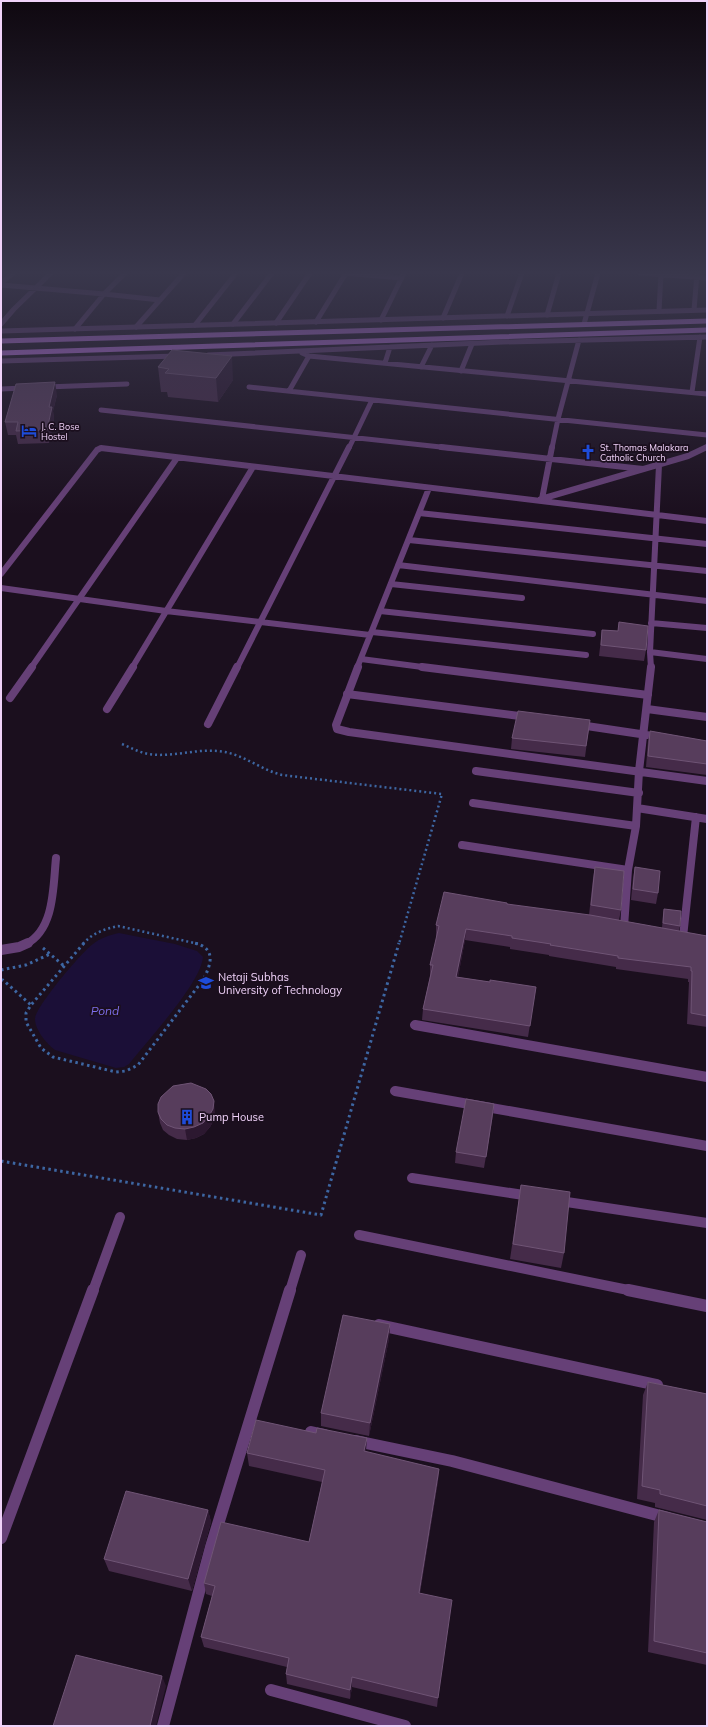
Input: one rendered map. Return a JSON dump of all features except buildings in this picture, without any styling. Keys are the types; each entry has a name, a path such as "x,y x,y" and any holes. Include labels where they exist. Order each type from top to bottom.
{"street":[{"path":"203,355 237,354"},
{"path":"304,354 309,356 707,394"},
{"path":"385,363 388,354"},
{"path":"421,367 428,354"},
{"path":"461,370 468,354"},
{"path":"539,500 567,381 575,354"},
{"path":"692,392 698,354"},
{"path":"1,361 188,355"},
{"path":"289,391 309,356"},
{"path":"40,387 127,384"},
{"path":"249,387 558,418 707,435"},
{"path":"1,389 32,388"},
{"path":"208,724 262,622 372,400"},
{"path":"101,410 643,470"},
{"path":"539,500 688,456 707,447"},
{"path":"1,574 96,450 101,448 539,500 707,522"},
{"path":"10,698 177,458"},
{"path":"624,927 628,870 636,826 643,733 648,709 659,465"},
{"path":"107,709 253,467"},
{"path":"429,488 347,694 336,725 337,729 341,731 707,781"},
{"path":"420,513 707,544"},
{"path":"409,540 707,571"},
{"path":"398,565 707,601"},
{"path":"391,584 522,598"},
{"path":"1,588 166,611 262,622 586,655"},
{"path":"380,611 593,634"},
{"path":"651,623 707,628"},
{"path":"650,652 707,659"},
{"path":"361,659 648,695"},
{"path":"347,694 533,718"},
{"path":"648,709 707,716"},
{"path":"572,724 643,733 656,738"},
{"path":"476,771 639,793"},
{"path":"473,803 636,826"},
{"path":"637,808 707,819"},
{"path":"684,938 696,817"},
{"path":"462,845 628,870"},
{"path":"1,950 21,946 33,940 43,931 48,920 56,858"},
{"path":"416,1025 707,1077"},
{"path":"395,1091 707,1146"},
{"path":"412,1178 707,1223"},
{"path":"1,1538 120,1217"},
{"path":"358,1235 707,1306"},
{"path":"163,1726 211,1548 302,1255"},
{"path":"368,1322 448,1341 669,1387"},
{"path":"311,1432 452,1461 676,1520"},
{"path":"271,1690 405,1726"}],"path":[{"path":"1,1161 321,1215 442,794 282,775 269,771 236,755 215,750 160,755 138,752 122,744"},
{"path":"118,926 200,944 208,950 211,955 212,962 203,980 138,1065 130,1070 112,1072 53,1057 41,1048 26,1022 26,1013 31,1005 89,937 108,928 118,926"},
{"path":"1,970 26,965 50,954 64,966"},
{"path":"1,980 3,980 31,1005"}],"water":[{"name":"Pond","path":"119,933 175,944 197,951 203,957 200,968 193,981 172,1012 129,1064 124,1067 116,1068 55,1050 42,1036 37,1028 35,1019 37,1012 51,992 87,949 99,940"}],"place":[{"name":"J. C. Bose Hostel","path":"29,431"},
{"name":"St. Thomas Malakara Catholic Church","path":"588,452"},
{"name":"Netaji Subhas University of Technology","path":"206,983"},
{"name":"Pump House","path":"187,1117"}]}
